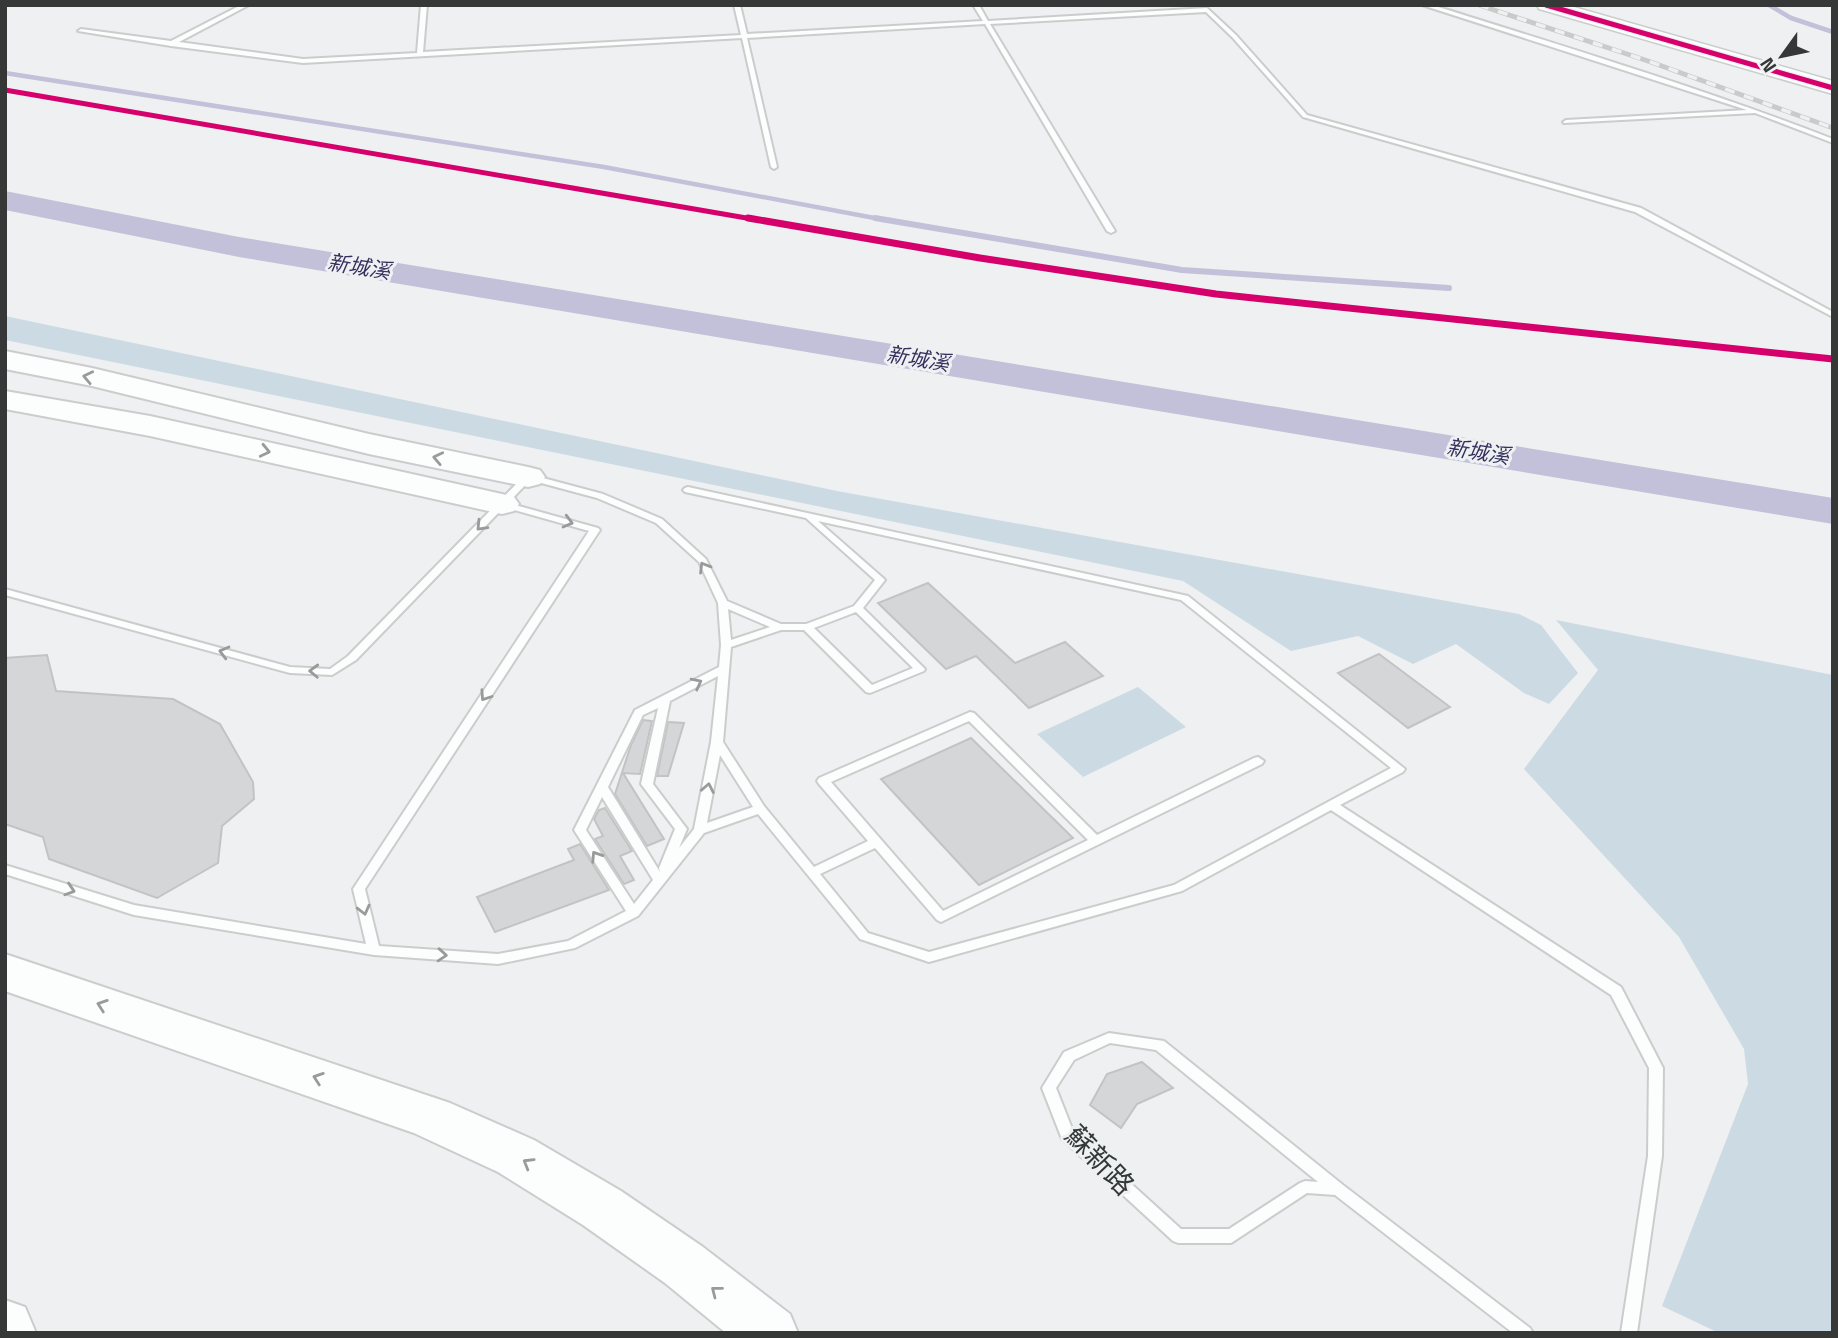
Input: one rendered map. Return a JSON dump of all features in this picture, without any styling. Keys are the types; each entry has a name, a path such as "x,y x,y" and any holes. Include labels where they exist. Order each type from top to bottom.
{"highway":[{"path":"5,360 92,377 369,444 528,477"},
{"path":"8,402 59,395 369,444"},
{"path":"8,402 150,426 502,505"},
{"path":"5,972 432,1118 516,1156 633,1229 684,1265 770,1333"},
{"path":"5,1325 8,1333"}],"main road":[{"path":"1546,5 1833,88"},
{"path":"1579,5 1833,79"}],"lane":[{"path":"171,44 246,5"},
{"path":"420,54 424,5"},
{"path":"737,5 774,167"},
{"path":"975,5 1111,231"},
{"path":"1425,5 1758,112 1833,141"},
{"path":"82,32 303,61 1207,10 1234,36 1304,116 1639,210 1833,315"},
{"path":"1566,122 1758,112"},
{"path":"5,592 290,670 332,672 352,658 528,477 600,496 659,521 703,561 723,603 726,645 717,742 700,830 634,913 571,945 498,959 374,950 134,910 5,869"},
{"path":"688,490 1184,598 1399,769 1178,888 929,957 864,936 760,809 717,742"},
{"path":"374,950 359,889 595,530 502,505"},
{"path":"723,603 780,626 807,627 858,608 880,580 807,517"},
{"path":"807,627 870,690 920,669 858,608"},
{"path":"726,645 780,626"},
{"path":"634,913 580,830 639,712 723,669"},
{"path":"659,880 681,829 647,784 665,699"},
{"path":"1095,840 970,716 823,781 941,916 1258,761"},
{"path":"602,787 659,880"},
{"path":"1331,805 1616,991 1656,1068 1655,1156 1629,1333"},
{"path":"700,830 760,809"},
{"path":"812,873 877,842"},
{"name":"蘇新路","path":"1338,1189 1305,1187 1231,1236 1178,1236 1067,1135 1049,1088 1069,1056 1109,1038 1159,1045 1338,1189 1525,1333"}],"shaded area":[{"path":"5,316 837,491 1519,614 1541,625 1578,673 1549,704 1524,693 1456,644 1413,664 1358,636 1291,651 1183,581 5,340"},
{"path":"1556,620 1833,675 1833,1333 1719,1333 1662,1306 1748,1084 1744,1049 1679,937 1524,769 1598,670"},
{"path":"1138,687 1186,727 1083,777 1037,734"}],"building":[{"path":"928,583 1015,663 1065,642 1103,676 1029,708 976,656 946,669 878,603"},
{"path":"1379,654 1450,707 1408,728 1338,673"},
{"path":"47,655 56,691 173,699 220,724 253,782 254,799 222,826 218,863 157,898 49,859 43,837 5,824 5,658"},
{"path":"643,720 652,721 640,774 623,773 664,839 647,846 615,794 631,745"},
{"path":"668,722 684,723 668,776 657,776"},
{"path":"971,738 1073,838 979,885 881,779"},
{"path":"605,808 632,851 620,856 634,880 624,884 595,839 603,836 594,819 599,810"},
{"path":"580,844 609,890 495,932 477,897 574,860 568,849"},
{"path":"1142,1062 1173,1088 1137,1104 1121,1128 1090,1105 1107,1074"}],"waterway":[{"path":"1769,5 1791,18 1833,32"},
{"path":"5,73 604,167 885,220"},
{"name":"新城溪","path":"5,200 239,247 1833,511"},
{"path":"875,218 1182,270 1449,288"}],"railway":[{"path":"1479,5 1648,61 1833,128"}],"cycle path":[{"path":"1546,5 1833,88"},
{"path":"5,90 980,258 1216,294 1833,359"}]}
